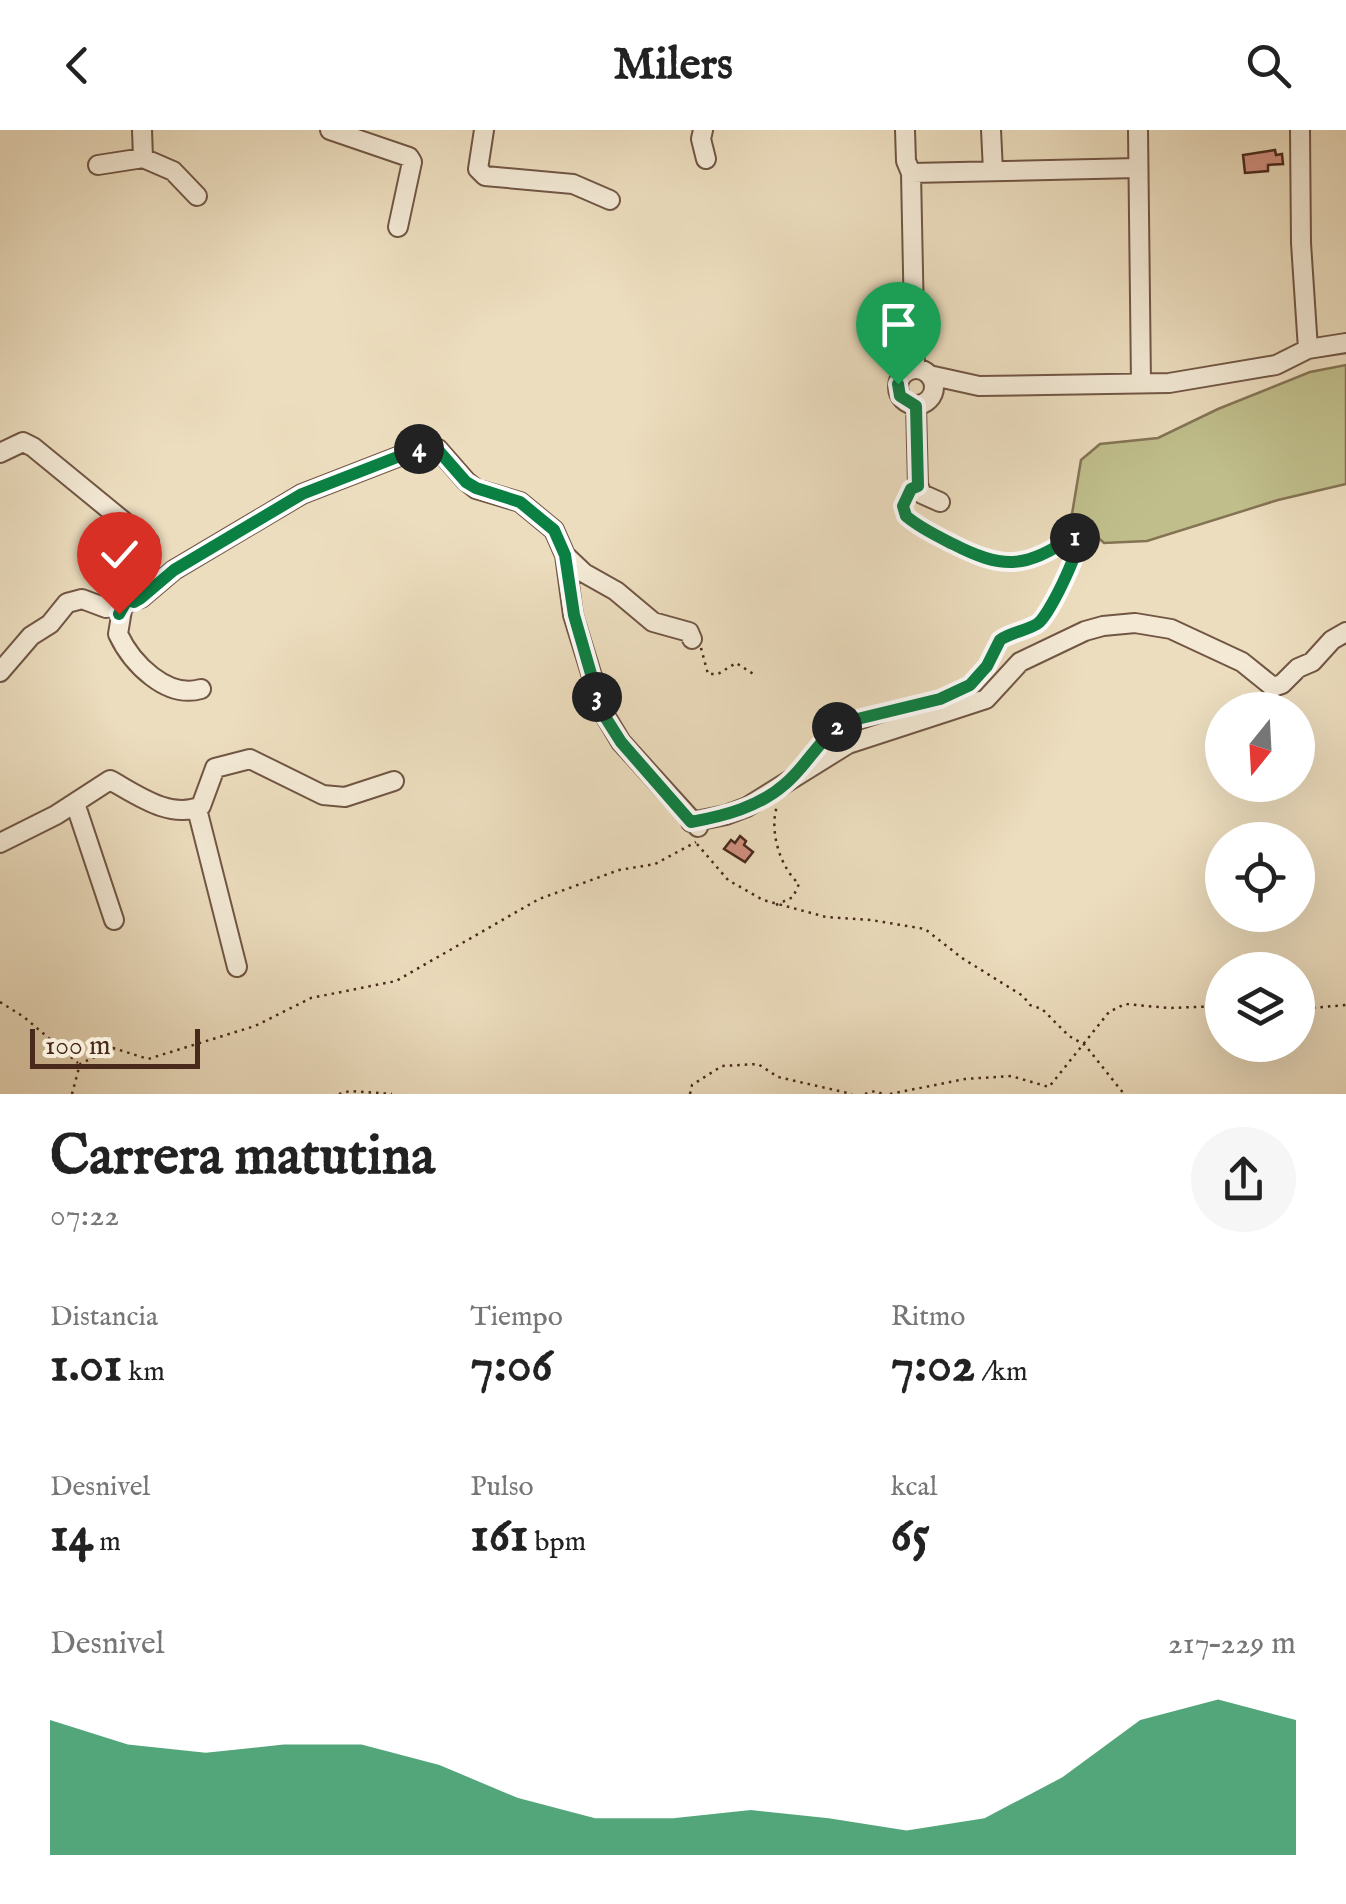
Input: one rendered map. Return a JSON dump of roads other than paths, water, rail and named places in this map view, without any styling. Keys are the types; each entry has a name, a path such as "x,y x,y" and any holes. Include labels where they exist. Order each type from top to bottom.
{"street":[{"path":"142,130 143,158"},
{"path":"330,130 409,157 412,162 398,228"},
{"path":"484,130 478,169 485,176 573,184 610,200"},
{"path":"703,130 706,159"},
{"path":"905,130 906,161 912,172 922,372 933,391 921,403 918,486 922,494 940,502"},
{"path":"992,130 993,171"},
{"path":"1138,130 1141,383"},
{"path":"1300,130 1301,243 1308,349"},
{"path":"98,165 143,158 173,171 197,196"},
{"path":"912,172 1138,168"},
{"path":"979,386 922,372 900,378 898,390 904,401 921,403 944,392 979,386 1170,382 1276,365 1308,349 1346,342"},
{"path":"0,453 23,442 149,542 124,594 118,634 134,658 173,690 181,694 201,689"},
{"path":"0,672 67,603 82,599 106,608 134,602 174,570 302,494 418,449 438,450 466,482 532,510 554,530 565,555 574,615 602,712 621,742 662,785 692,827 734,812 848,744 986,699 1020,662 1084,631 1135,623 1171,630 1242,662 1273,687 1312,662 1332,640 1346,632"},
{"path":"565,555 653,622 691,636"},
{"path":"237,967 197,809 215,768 250,759 323,795 345,797 394,781"},
{"path":"0,843 110,780 159,806 197,809"},
{"path":"75,802 114,920"}]}
